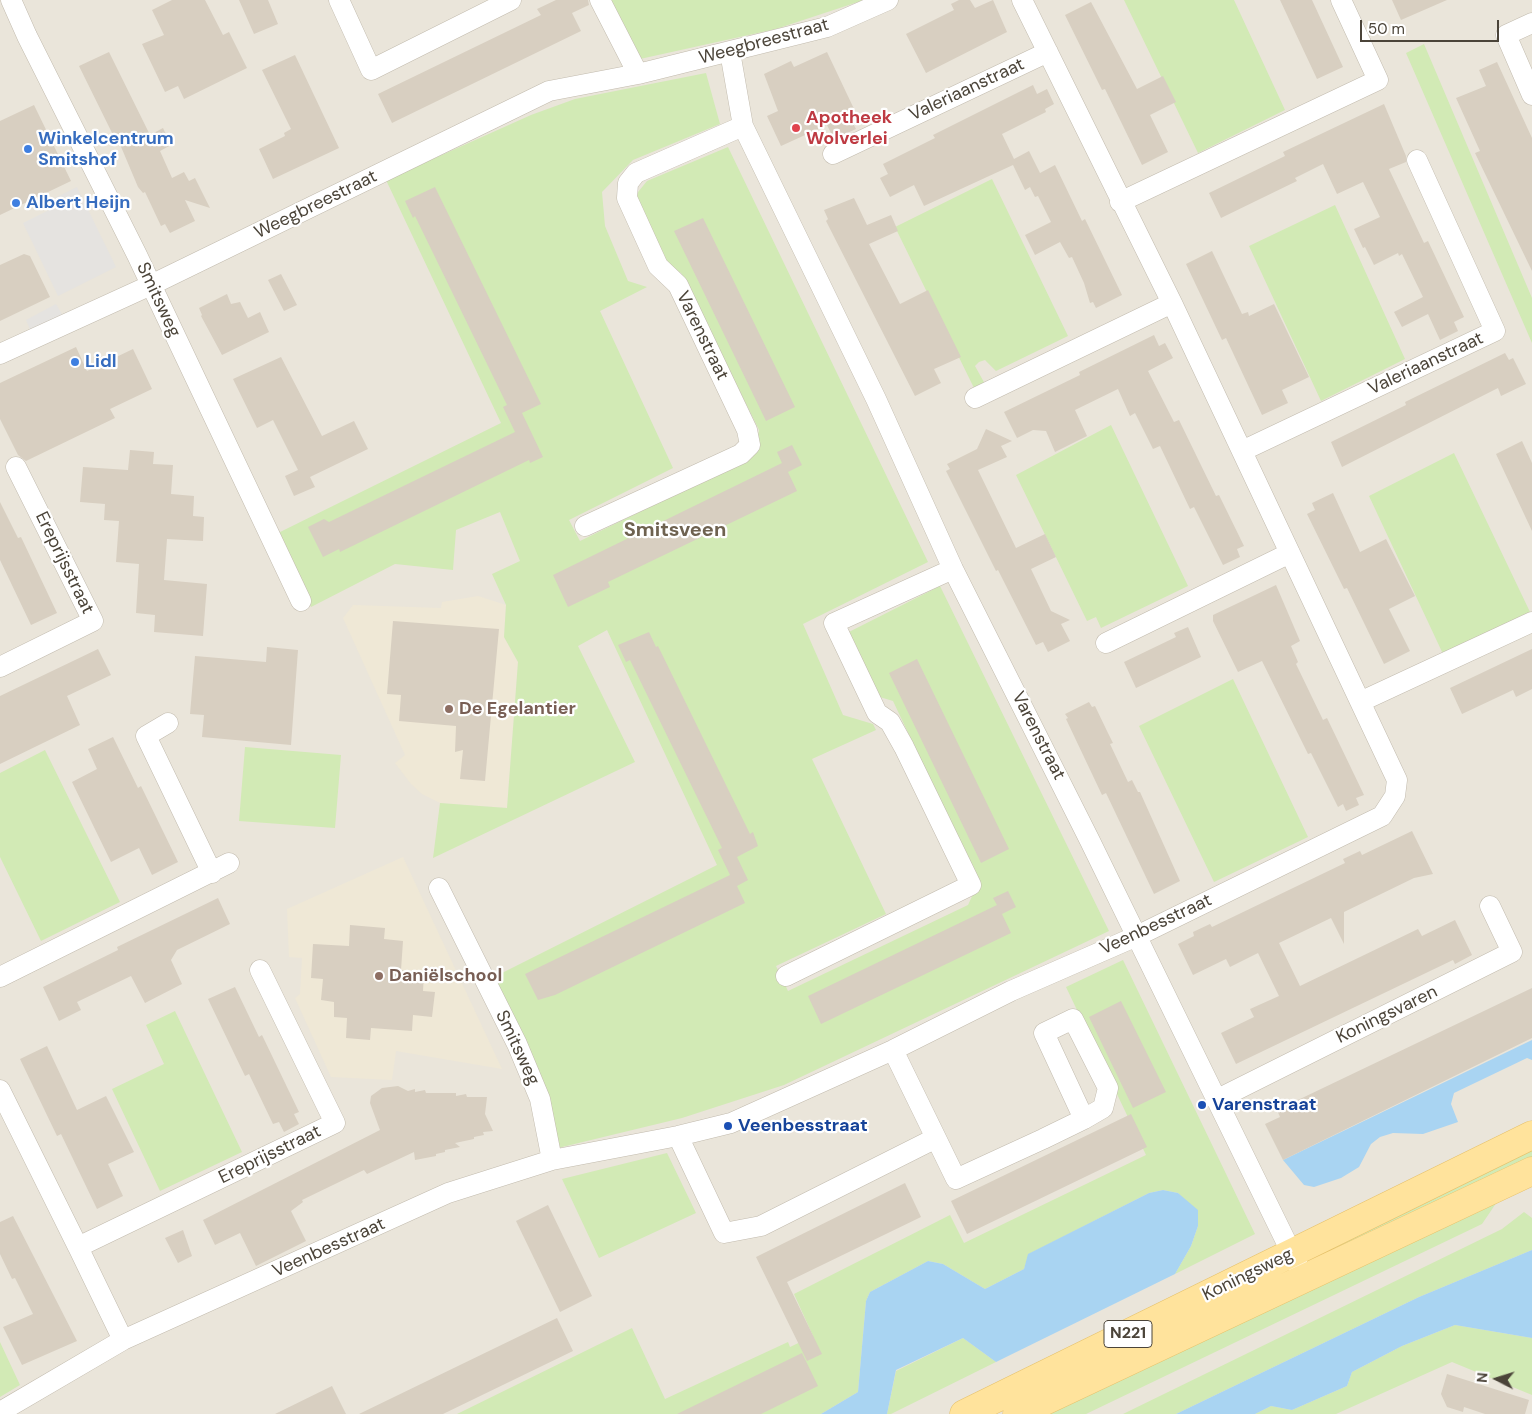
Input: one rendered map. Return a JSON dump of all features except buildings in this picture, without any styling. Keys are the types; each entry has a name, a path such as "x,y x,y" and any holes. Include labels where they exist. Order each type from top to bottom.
{"main road":[{"name":"Koningsweg","path":"964,1414 1532,1135"},
{"name":"Koningsweg","path":"1017,1414 1532,1171"}],"street":[{"name":"Smitsweg","path":"11,0 27,36 151,285 301,601"},
{"path":"339,0 371,70 511,0"},
{"path":"600,0 638,74"},
{"name":"Weegbreestraat","path":"0,354 151,285 549,92 638,74 827,27 888,0"},
{"path":"1022,0 1088,130 1120,202 1172,303 1362,701 1532,622"},
{"path":"1120,202 1378,80 1342,0"},
{"path":"1532,23 1506,35 1532,95"},
{"name":"Varenstraat","path":"730,52 743,126 876,399 953,569 1137,936 1304,1278"},
{"name":"Valeriaanstraat","path":"833,154 1048,52"},
{"name":"Varenstraat","path":"585,526 741,454 750,445 747,430 678,285 658,266 626,198 628,183 636,173 743,126"},
{"name":"Valeriaanstraat","path":"1242,451 1495,331 1417,160"},
{"path":"975,398 1172,303"},
{"name":"Ereprijsstraat","path":"0,667 93,621 16,467"},
{"path":"1106,642 1290,553"},
{"path":"786,976 971,885 904,747 890,722 877,713 834,623 953,569"},
{"name":"Veenbesstraat","path":"0,1412 123,1340 448,1192 552,1160 678,1136 731,1123 893,1050 1011,992 1137,936 1382,816 1395,796 1397,780 1362,701"},
{"path":"0,977 220,868 146,736 168,723"},
{"name":"Smitsweg","path":"439,888 517,1044 540,1099 552,1160"},
{"name":"Koningsvaren","path":"1216,1100 1512,952 1490,906"},
{"name":"Ereprijsstraat","path":"78,1247 335,1123 260,970"},
{"path":"893,1050 956,1179 1084,1119"},
{"path":"1,1095 123,1340"},
{"path":"678,1136 724,1233 761,1226 936,1138"}],"shaded area":[{"path":"0,0 1532,0 1532,1414 0,1414"},
{"path":"77,187 116,267 58,296 23,223 49,210 45,203"},
{"path":"56,304 63,316 31,332 26,320"},
{"name":"De Egelantier","path":"478,596 506,605 504,637 518,662 507,808 440,803 422,794 411,784 395,763 405,755 343,618 353,605 441,608 442,602"},
{"name":"Daniëlschool","path":"403,857 502,1069 396,1051 392,1080 331,1077 295,998 300,994 302,958 289,957 287,909"}],"green space":[{"path":"610,0 864,0 776,29 640,59"},
{"path":"1124,0 1234,0 1285,110 1198,153"},
{"path":"1424,44 1532,298 1532,343 1406,53"},
{"path":"706,73 720,124 633,160 602,192 605,226 628,281 647,287 600,311 673,468 569,520 580,541 750,458 756,445 759,430 681,273 669,267 634,197 647,181 728,147 928,562 803,624 843,715 873,724 876,730 812,759 886,914 776,966 788,991 968,905 975,890 975,874 893,701 863,692 839,637 940,586 1109,931 784,1085 682,1118 558,1148 492,978 717,865 607,630 578,646 635,762 433,858 440,803 507,808 518,662 504,637 506,605 492,574 520,561 500,512 456,530 453,570 395,564 311,607 276,534 501,423 386,180 531,115 575,99"},
{"path":"992,179 1068,336 996,371 985,360 979,362 975,366 985,384 974,388 895,227"},
{"path":"1335,205 1405,359 1321,401 1249,246"},
{"path":"1111,425 1188,586 1101,628 1096,617 1087,621 1016,475"},
{"path":"1454,453 1530,612 1443,654 1369,496"},
{"path":"1233,679 1308,837 1214,882 1139,726"},
{"path":"245,747 341,755 335,828 239,821"},
{"path":"45,750 120,902 41,941 0,857 0,773"},
{"path":"1123,960 1255,1234 1175,1274 1191,1246 1198,1226 1182,1197 1178,1193 1163,1190 1149,1193 1029,1254 1024,1269 985,1289 943,1264 928,1261 870,1292 866,1301 858,1392 821,1414 457,1414 632,1328 665,1399 788,1342 790,1347 813,1336 794,1294 950,1215 964,1243 1146,1155 1066,987"},
{"path":"175,1011 242,1152 160,1191 112,1089 164,1064 146,1025"},
{"path":"1532,1143 1532,1161 1317,1257 1316,1252"},
{"path":"667,1153 696,1213 599,1258 562,1179"},
{"path":"1501,1196 1482,1224 1086,1414 1036,1414"},
{"path":"1524,1212 1532,1218 1532,1250 1419,1297 1176,1414 1123,1414 1502,1229"},
{"path":"1455,1325 1532,1338 1532,1395 1452,1362 1336,1414 1255,1414 1271,1406 1292,1410 1347,1386 1352,1372 1402,1346"},
{"path":"963,1338 996,1362 891,1414 887,1414 896,1371"},
{"path":"0,1342 20,1385 0,1397"}],"water":[{"path":"1532,1040 1532,1060 1527,1058 1454,1093 1451,1104 1458,1122 1423,1134 1393,1133 1380,1137 1371,1144 1359,1167 1341,1178 1314,1187 1304,1185 1283,1160"},
{"path":"1163,1190 1178,1193 1198,1210 1198,1226 1191,1246 1175,1274 996,1362 963,1338 896,1370 887,1414 821,1414 858,1392 866,1301 870,1292 928,1261 943,1264 985,1289 1024,1269 1028,1254 1149,1193"},
{"path":"1532,1250 1532,1338 1455,1325 1402,1346 1352,1372 1347,1386 1292,1410 1271,1406 1255,1414 1176,1414 1419,1297"}],"place":[{"name":"Apotheek Wolverlei","path":"796,128"},
{"name":"Winkelcentrum Smitshof","path":"28,149"},
{"name":"Albert Heijn","path":"16,203"},
{"name":"Lidl","path":"75,362"},
{"name":"De Egelantier","path":"449,709"},
{"name":"Daniëlschool","path":"379,976"},
{"name":"Varenstraat","path":"1202,1105"},
{"name":"Veenbesstraat","path":"728,1126"}],"district":[{"name":"Smitsveen","path":"675,531"}]}
